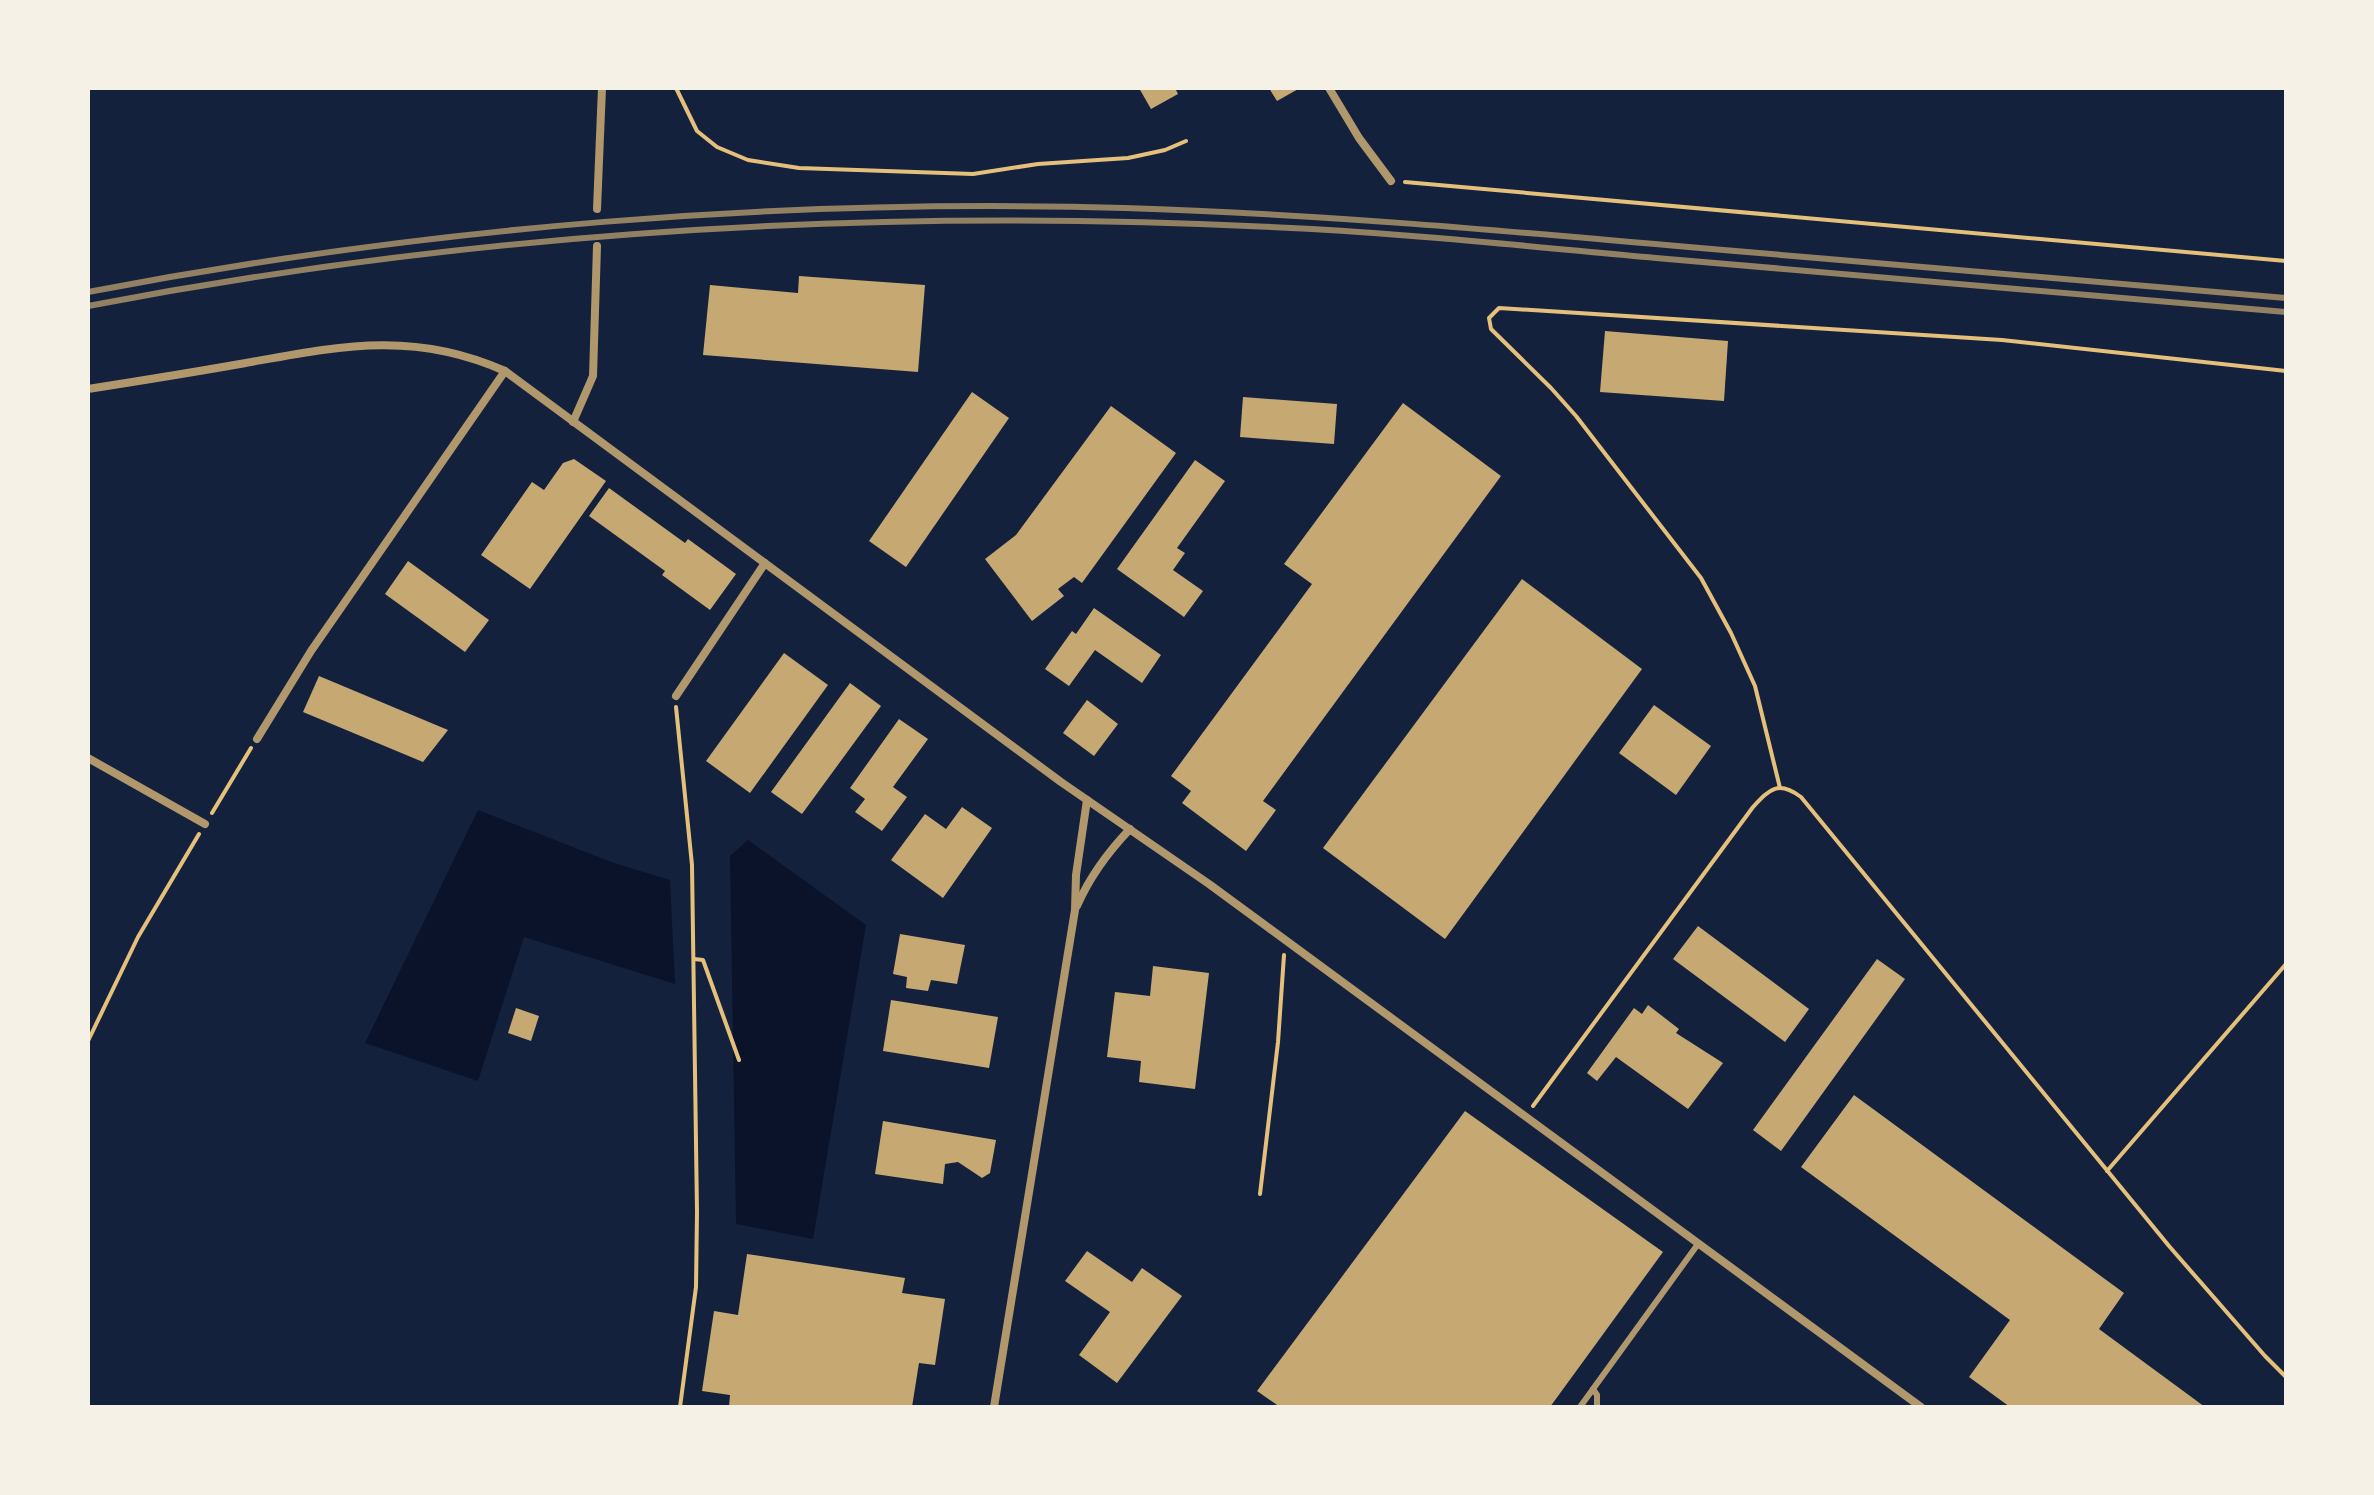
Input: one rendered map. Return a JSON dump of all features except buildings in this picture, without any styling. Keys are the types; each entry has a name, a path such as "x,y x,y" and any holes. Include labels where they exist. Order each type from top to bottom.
{"street":[{"path":"597,209 602,88"},
{"path":"1329,88 1359,138 1391,181"},
{"path":"573,422 593,376 597,246"},
{"path":"88,389 367,344 445,350 473,357 505,371 1087,800 1284,940 1921,1407"},
{"path":"257,739 311,651 505,371"},
{"path":"676,696 765,563"},
{"path":"88,758 205,824"},
{"path":"994,1407 1075,910 1076,875 1087,800"},
{"path":"1075,910 1087,883 1130,829"}],"lane":[{"path":"1580,1407 1698,1244"},
{"path":"1593,1389 1597,1395 1597,1407"}],"path":[{"path":"676,88 697,131 717,147 748,160 799,168 973,174 1038,164 1128,158 1165,150 1186,141"},
{"path":"1391,181 2286,261"},
{"path":"1780,788 1755,686 1701,578 1576,416 1491,329 1489,318 1499,308 2002,340 2286,371"},
{"path":"676,696 692,865 696,1287 680,1407"},
{"path":"88,1041 138,937 257,739"},
{"path":"1525,1116 1753,807 1769,790 1792,790 1801,797 2107,1171 2238,1326 2286,1377"},
{"path":"1260,1194 1278,1042 1284,940"},
{"path":"694,959 703,960 739,1060"},
{"path":"2107,1171 2286,964"}],"water":[{"path":"478,810 614,863 670,880 675,984 524,937 478,1081 365,1043"},
{"path":"748,840 866,925 813,1239 736,1224 730,856"}],"railway":[{"path":"88,292 216,269 474,234 734,213 995,206 1269,214 1413,224 2286,298"},
{"path":"88,306 237,280 536,242 838,223 989,221 1140,222 1382,234 2286,312"}]}
